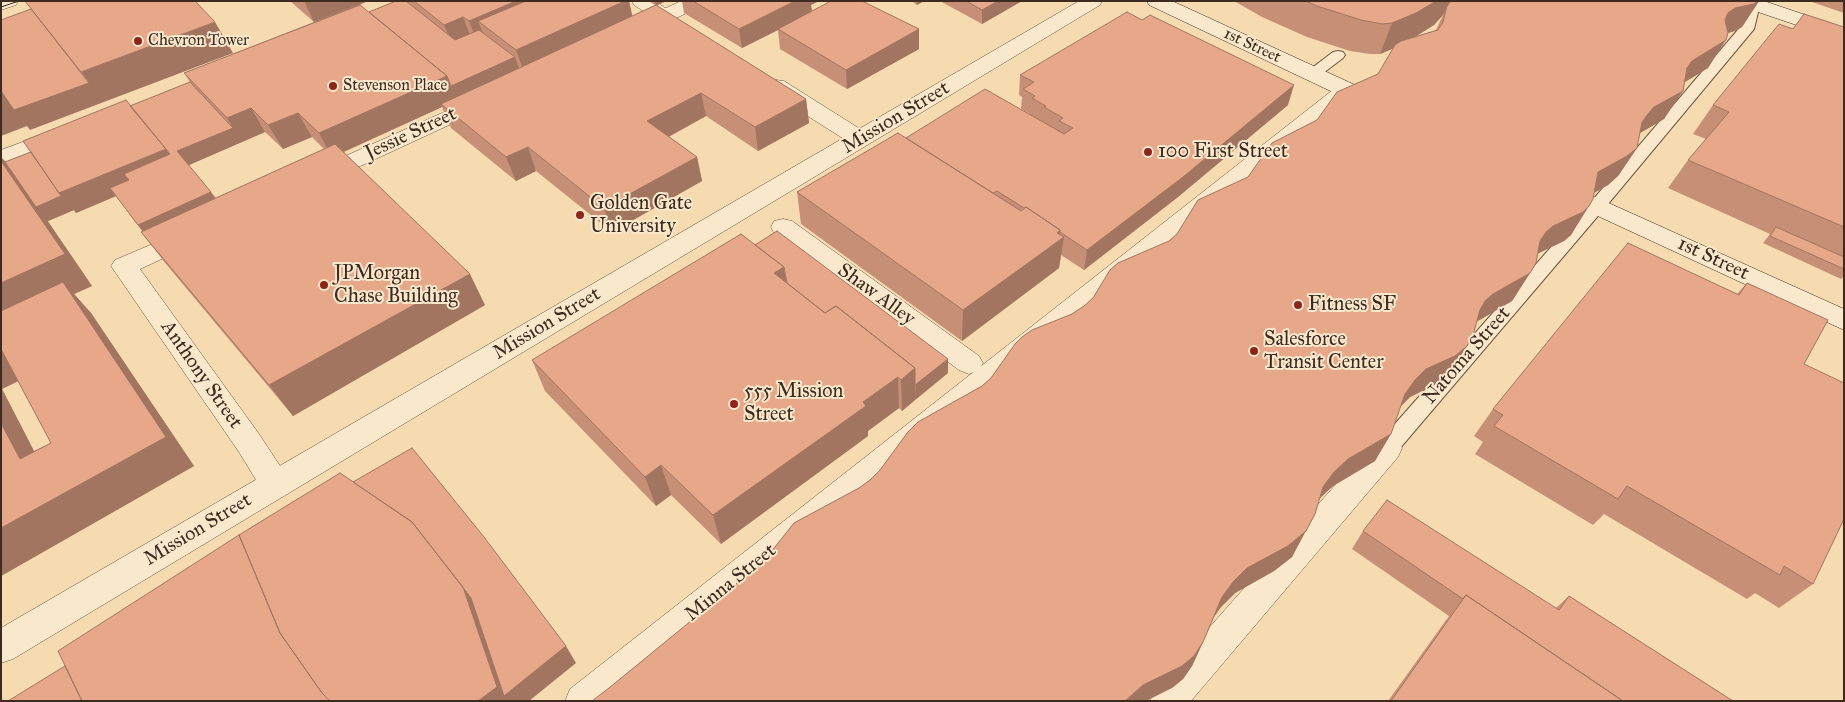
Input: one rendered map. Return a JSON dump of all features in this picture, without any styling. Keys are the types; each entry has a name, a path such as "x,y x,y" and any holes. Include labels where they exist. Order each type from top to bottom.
{"street":[{"path":"1,4 9,1"},
{"path":"641,1 672,21"},
{"path":"619,37 672,21 697,1"},
{"name":"Mission Street","path":"1,647 1093,1"},
{"name":"1st Street","path":"1156,1 1348,90"},
{"path":"1753,4 1844,35"},
{"path":"762,77 860,139"},
{"name":"Minna Street","path":"583,701 1348,90"},
{"name":"Jessie Street","path":"304,184 502,92"},
{"path":"1,158 86,125"},
{"name":"1st Street","path":"1590,202 1844,320"},
{"name":"Shaw Alley","path":"783,227 969,363"},
{"name":"Anthony Street","path":"205,229 124,266 276,484"},
{"name":"Natoma Street","path":"1168,701 1387,448"}],"lane":[{"name":"Natoma Street","path":"1387,448 1590,202 1749,26 1753,4"},
{"path":"1313,74 1338,55"}],"building":[{"path":"25,1 195,1 215,22 81,72"},
{"path":"396,1 406,1 455,40 479,30 515,57 451,86 447,76 369,12"},
{"path":"414,1 516,1 469,21 463,17 444,25"},
{"path":"526,1 625,1 516,50 478,21"},
{"path":"693,1 795,1 739,29"},
{"path":"831,1 862,1 919,29 846,70 778,29"},
{"path":"966,1 998,1 982,10"},
{"path":"1306,1 1436,1 1416,13 1392,23 1382,24 1361,20"},
{"name":"Salesforce Transit Center","path":"1451,1 1757,1 1754,4 1735,8 1728,13 1725,20 1728,33 1726,40 1692,61 1687,68 1683,91 1654,107 1648,114 1642,122 1637,148 1627,156 1598,172 1593,199 1589,206 1583,212 1553,226 1546,232 1540,241 1536,263 1530,273 1493,294 1485,301 1467,346 1455,356 1426,369 1415,380 1405,394 1391,434 1348,459 1334,472 1323,487 1315,514 1306,531 1288,546 1247,568 1233,582 1222,597 1203,642 1194,656 1182,666 1143,685 1125,701 592,701 763,562 794,523 859,488 870,480 918,422 982,386 991,378 1022,337 1032,330 1072,314 1084,306 1093,298 1110,270 1118,263 1169,241 1177,234 1198,200 1248,177 1272,143 1317,120 1337,92 1378,74 1395,45 1401,41 1438,30 1443,22 1447,6"},
{"name":"Stevenson Place","path":"360,5 447,76 319,133 298,113 268,125 251,108 227,118 184,73"},
{"path":"656,5 806,99 755,127 701,93 647,121 697,157 604,208 528,147 506,157 441,104"},
{"path":"31,9 89,83 14,110 1,91 1,20"},
{"name":"100 First Street","path":"1127,12 1142,20 1150,15 1294,85 1183,177 1087,250 1026,207 1024,208 997,191 993,193 906,138 985,89 1064,134 1073,128 1059,121 1063,118 1044,107 1046,106 1032,98 1035,96 1023,89 1034,82 1020,75"},
{"path":"1804,14 1844,27 1844,227 1688,160 1729,112 1713,105 1779,24 1793,29"},
{"path":"190,82 233,128 177,151 211,192 138,225 110,188 129,180 124,174 170,154 130,106"},
{"path":"126,100 166,149 59,193 23,141"},
{"path":"898,133 1021,211 1026,207 1060,230 1057,233 1064,237 963,310 797,192"},
{"name":"JPMorgan Chase Building","path":"335,144 470,274 269,385 141,232"},
{"path":"31,152 61,196 36,207 5,162"},
{"path":"1,161 65,254 1,283"},
{"path":"1776,227 1844,257 1844,269 1770,236"},
{"path":"777,231 948,359 915,385 915,368 836,306 825,313 787,283 784,267 755,245"},
{"name":"555 Mission Street","path":"741,234 784,267 774,273 825,313 836,306 915,368 901,380 898,377 863,402 866,406 713,515 661,465 645,477 532,360"},
{"path":"1628,243 1739,295 1747,283 1828,320 1804,364 1844,383 1844,519 1813,584 1784,566 1780,575 1627,486 1618,499 1494,426 1503,415 1493,409"},
{"path":"63,282 166,437 1,528 1,423 20,459 51,443 1,349 1,311"},
{"path":"412,448 484,537 566,646 504,696 471,598 412,522 353,482"},
{"path":"340,473 412,522 463,587 497,687 478,701 330,701 322,693 280,633 239,535"},
{"path":"1387,500 1559,610 1569,596 1733,701 1623,701 1466,595 1463,599 1363,531"},
{"path":"239,535 280,633 322,693 330,701 82,701 58,651"},
{"path":"1466,595 1623,701 1391,701"},
{"path":"65,666 82,701 8,701"}],"tram line":[{"path":"1,7 19,1"}],"place":[{"name":"Chevron Tower","path":"138,41"},
{"name":"Stevenson Place","path":"333,86"},
{"name":"100 First Street","path":"1148,152"},
{"name":"Golden Gate University","path":"580,215"},
{"name":"JPMorgan Chase Building","path":"324,285"},
{"name":"Fitness SF","path":"1298,305"},
{"name":"Salesforce Transit Center","path":"1254,351"},
{"name":"555 Mission Street","path":"734,404"}]}
